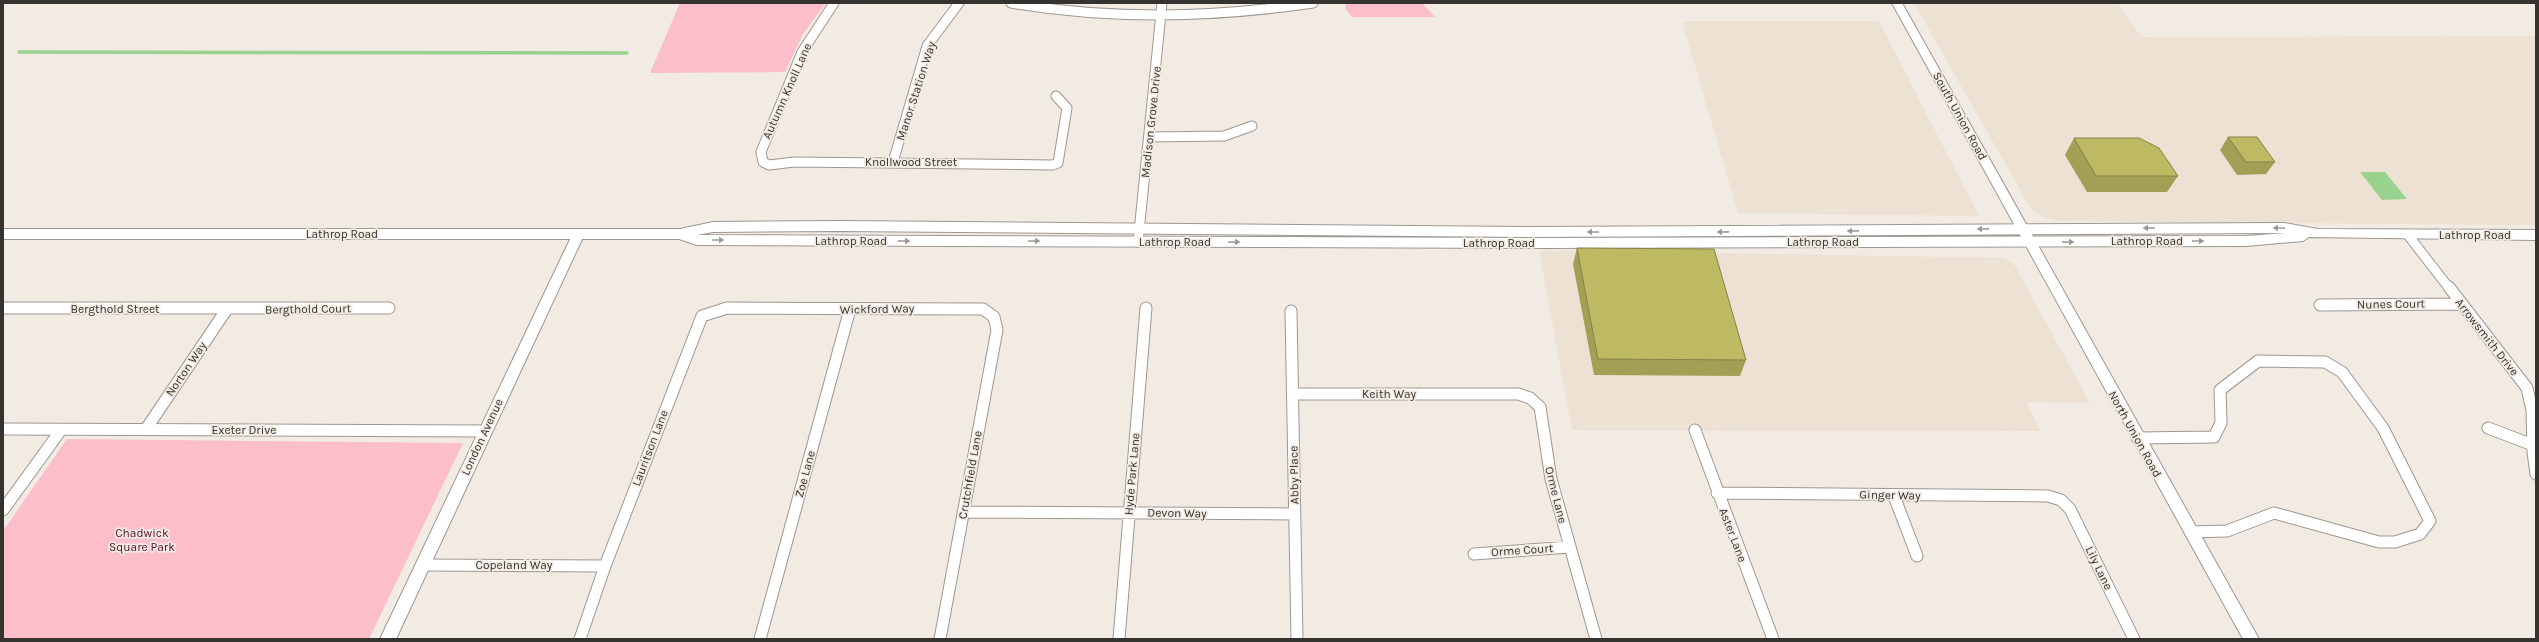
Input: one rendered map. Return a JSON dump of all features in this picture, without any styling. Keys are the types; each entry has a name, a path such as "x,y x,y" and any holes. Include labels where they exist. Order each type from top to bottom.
{"main road":[{"name":"Lathrop Road","path":"3,234 680,234 713,227 1140,228 1545,238 2029,242 2246,241 2318,234 2536,235"},
{"name":"Lathrop Road","path":"680,234 697,240 1138,242 1545,238 2022,229 2284,228 2318,234"}],"street":[{"name":"Autumn Knoll Lane","path":"763,162 761,152 802,52 834,3"},
{"name":"Manor Station Way","path":"893,162 928,46 959,3"},
{"path":"1011,3 1077,12 1162,15 1205,15 1312,3"},
{"name":"Madison Grove Drive","path":"1138,242 1150,137 1162,3"},
{"name":"South Union Road","path":"1897,3 2022,229"},
{"name":"Knollwood Street","path":"763,162 769,165 794,162 1047,165 1058,163 1067,108 1056,96"},
{"path":"1150,137 1224,136 1252,126"},
{"name":"North Union Road","path":"2022,229 2251,639"},
{"name":"London Avenue","path":"388,639 578,235"},
{"name":"Arrowsmith Drive","path":"2408,235 2461,304 2506,358 2527,388 2535,404 2532,445 2536,474"},
{"name":"Nunes Court","path":"2320,305 2461,304"},
{"name":"Bergthold Street","path":"3,308 227,309"},
{"name":"Bergthold Court","path":"227,309 389,308"},
{"name":"Lauritson Lane","path":"580,639 605,566 702,316 727,308 761,308"},
{"name":"Wickford Way","path":"761,308 968,308 992,312"},
{"name":"Hyde Park Lane","path":"1119,639 1146,308"},
{"name":"Norton Way","path":"146,429 227,309"},
{"name":"Zoe Lane","path":"760,639 850,309"},
{"name":"Abby Place","path":"1290,311 1296,639"},
{"name":"Crutchfield Lane","path":"940,639 996,330 996,318 992,312"},
{"path":"2138,438 2214,437 2221,423 2220,390 2258,361 2325,362 2342,372 2383,428 2397,459 2430,520 2420,534 2395,542 2379,542 2274,513 2227,531 2190,532"},
{"name":"Keith Way","path":"1292,394 1486,394"},
{"name":"Orme Lane","path":"1486,394 1529,396 1540,407 1551,479 1596,639"},
{"path":"2488,428 2532,445"},
{"name":"Exeter Drive","path":"3,429 485,431"},
{"path":"3,510 61,430"},
{"name":"Aster Lane","path":"1695,430 1717,493 1773,639"},
{"name":"Ginger Way","path":"1717,493 1894,496 2048,496 2061,500"},
{"path":"1894,496 1917,556"},
{"name":"Lily Lane","path":"2061,500 2070,509 2134,639"},
{"name":"Devon Way","path":"963,512 1294,514"},
{"name":"Orme Court","path":"1474,554 1570,547"},
{"name":"Copeland Way","path":"423,565 605,566"}],"shaded area":[{"path":"1914,3 2117,3 2141,37 2536,36 2536,225 2058,221 2042,217 2031,209"},
{"path":"1682,21 1879,21 1979,216 1738,213"},
{"path":"2360,172 2385,172 2407,199 2382,200"},
{"path":"1539,250 2004,258 2014,264 2090,403 2027,402 2040,431 1572,430"}],"green space":[{"path":"680,3 826,3 803,34 785,72 650,73"},
{"path":"1346,3 1422,3 1435,17 1352,17 1345,8"},
{"name":"Chadwick Square Park","path":"67,439 463,443 369,639 3,639 3,531"}],"building":[{"path":"2228,137 2257,137 2275,162 2246,162"},
{"path":"2074,138 2139,138 2159,148 2178,176 2096,176"},
{"path":"1577,248 1714,249 1746,360 1598,359"}],"waterway":[{"path":"19,52 627,53"}]}
